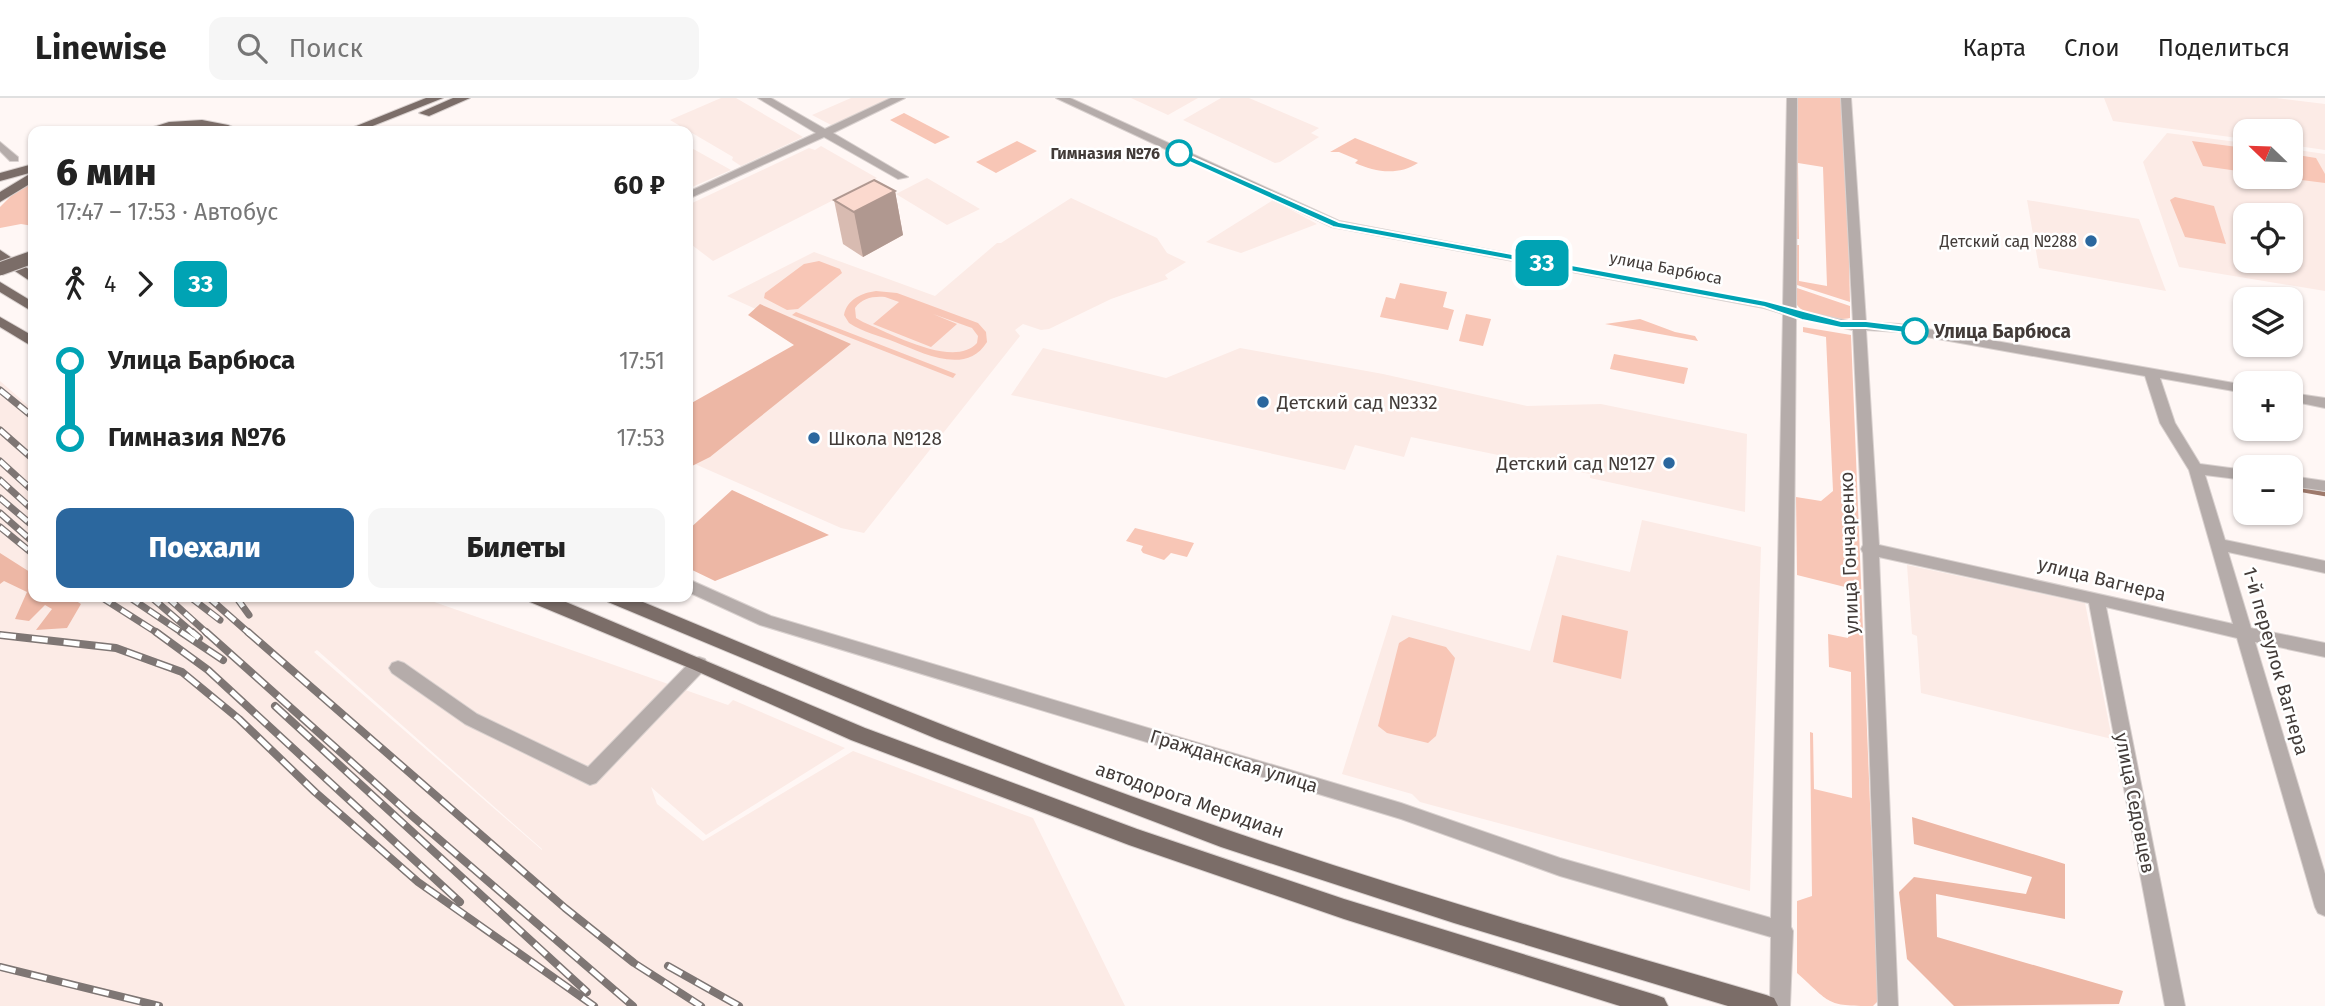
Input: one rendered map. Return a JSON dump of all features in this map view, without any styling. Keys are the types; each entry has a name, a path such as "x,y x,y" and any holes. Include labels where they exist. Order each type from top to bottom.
{"main road":[{"path":"363,126 437,98"},
{"path":"392,126 464,98"},
{"path":"178,126 197,123 219,126"},
{"path":"0,177 28,169"},
{"path":"0,198 28,179"},
{"path":"0,256 28,248"},
{"path":"0,256 28,276"},
{"path":"0,269 28,259"},
{"path":"0,286 28,305"},
{"path":"0,321 28,339"},
{"path":"548,602 858,734 1136,838 1344,909 1656,1006"},
{"name":"автодорога Меридиан","path":"626,602 871,706 1147,811 1352,880 1766,1006"}],"street":[{"path":"763,98 902,177"},
{"path":"693,194 900,98"},
{"name":"улица Барбюса","path":"1061,98 1336,225 1790,311 1841,325 1899,328 2233,387"},
{"path":"1780,1006 1792,98"},
{"name":"улица Гончаренко","path":"1846,98 1869,490 1869,549 1888,1006"},
{"path":"0,145 14,159"},
{"path":"2151,372 2162,415 2178,447 2196,469 2233,474"},
{"path":"2303,399 2325,403"},
{"name":"1-й переулок Вагнера","path":"2196,469 2325,906"},
{"path":"2303,483 2325,486"},
{"path":"2220,545 2325,567"},
{"name":"улица Вагнера","path":"1869,549 1964,567 2246,634 2325,650"},
{"name":"Гражданская улица","path":"693,587 758,618 1390,807 1560,867 1783,931"},
{"name":"улица Седовцев","path":"2096,599 2175,1006"},
{"path":"398,668 471,719 590,777 699,664"}],"shaded area":[{"path":"721,98 736,98 803,137 741,166 732,160 733,157 693,134 693,126 680,126 670,120"},
{"path":"851,98 895,98 833,126 812,115"},
{"path":"1131,98 1198,98 1168,115"},
{"path":"1221,98 1249,98 1319,128 1311,133 1319,137 1275,163 1183,120"},
{"path":"1796,98 1845,98 1850,302 1797,285 1796,245 1799,245 1799,281 1827,286 1823,167 1798,163 1799,239 1796,239"},
{"path":"2104,98 2276,98 2325,104 2325,150 2303,147 2303,119 2233,119 2233,137 2113,121"},
{"path":"904,113 950,137 935,144 890,120"},
{"path":"2167,133 2233,141 2233,189 2303,189 2303,151 2325,154 2325,291 2179,267 2143,162"},
{"path":"1355,138 1418,163 1395,171 1370,169 1355,163 1358,160 1339,152 1330,152"},
{"path":"1017,141 1037,151 996,173 976,162"},
{"path":"2192,141 2233,146 2233,170 2203,166"},
{"path":"821,146 877,178 713,261 693,246 693,203 809,148 815,150"},
{"path":"693,149 731,170 693,187"},
{"path":"2303,156 2316,158 2325,174 2325,183 2303,180"},
{"path":"927,178 980,209 947,225 896,194"},
{"path":"28,183 28,225 0,228 0,207"},
{"path":"2175,197 2214,206 2226,244 2185,237 2170,200"},
{"path":"1071,198 1157,238 1167,253 1186,262 1165,275 1168,279 1111,299 1049,329 1041,330 1023,324 1015,330 1020,336 864,533 841,528 693,463 693,457 824,340 727,296 814,252 935,296 997,243"},
{"path":"1273,200 1317,224 1241,253 1206,242"},
{"name":"Детский сад №288","path":"2027,200 2139,219 2166,291 2039,268"},
{"path":"819,261 840,269 842,273 798,309 787,310 764,298 765,293 804,264"},
{"path":"1400,283 1447,292 1443,307 1454,310 1448,330 1380,317 1386,297 1395,299"},
{"path":"1797,288 1850,306 1850,318 1837,319 1807,313 1797,305"},
{"path":"876,291 897,293 978,323 986,332 987,342 968,358 944,359 849,323 844,315 848,305 861,295","holes":["885,297 899,302 873,324 931,347 957,324 933,314 972,328 978,336 977,343 967,350 938,351 905,340 856,318 855,308 868,298"]},
{"path":"760,304 851,344 710,457 693,466 693,402 794,345 748,315"},
{"path":"796,312 956,374 953,378 792,315"},
{"path":"1466,314 1491,319 1483,346 1459,341"},
{"path":"1640,319 1695,336 1698,341 1605,324"},
{"path":"1803,327 1851,335 1878,1001 1873,1006 1846,1005 1830,1001 1797,973 1797,901 1812,896 1810,732 1813,733 1814,789 1852,798 1851,672 1829,667 1828,634 1848,638 1845,587 1797,575 1796,497 1821,501 1833,491 1826,337 1803,332"},
{"path":"1043,348 1166,378 1240,348 1383,374 1527,406 1601,404 1747,434 1745,512 1590,478 1590,474 1411,437 1404,457 1355,445 1345,470 1011,395"},
{"path":"1614,354 1688,368 1684,384 1610,369"},
{"path":"0,381 28,406 28,602 434,602 728,705 733,700 845,748 706,835 651,787 657,804 703,841 853,751 1033,818 1125,1006 0,1006","holes":["317,650 542,850 314,652"]},
{"path":"732,490 829,535 715,581 693,570 693,525"},
{"path":"1642,520 1761,547 1750,891 1420,802 1412,794 1342,774 1392,615 1530,651 1557,555 1630,572"},
{"path":"1135,528 1194,543 1187,557 1171,553 1164,560 1143,553 1143,546 1126,541"},
{"path":"0,553 28,571 28,602 81,604 67,628 36,630 52,609 45,605 29,621 15,619 27,592 4,581 0,584"},
{"path":"1907,565 2085,603 2112,739 1921,693 1917,636 1912,634"},
{"path":"1562,615 1628,631 1621,679 1553,662"},
{"path":"1409,637 1446,647 1455,658 1436,736 1428,743 1387,733 1378,726 1399,643"},
{"path":"1912,817 2065,864 2065,919 1936,894 1937,937 2123,991 2119,1004 1954,1006 1907,959 1899,892 1914,877 2026,894 2032,877 1914,844"}],"building":[{"path":"874,180 895,191 854,212 834,200"}],"waterway":[{"path":"2303,490 2325,494"}],"railway":[{"path":"0,390 28,413"},
{"path":"0,430 28,455"},
{"path":"0,461 28,486"},
{"path":"0,480 28,505"},
{"path":"0,498 28,522"},
{"path":"0,513 28,538"},
{"path":"0,527 28,550"},
{"path":"109,602 157,633"},
{"path":"136,602 184,634"},
{"path":"157,602 194,634"},
{"path":"173,602 208,634"},
{"path":"197,602 220,620"},
{"path":"214,602 250,634"},
{"path":"240,602 249,615"},
{"path":"192,632 199,638"},
{"path":"206,632 411,815 633,1006"},
{"path":"248,632 565,908 634,963 701,1006"},
{"path":"157,633 208,670 460,902"},
{"path":"184,634 223,660"},
{"path":"0,635 116,648 182,672 239,719 315,792 418,882 594,1006"},
{"path":"275,706 587,992"},
{"path":"668,966 739,1006"},
{"path":"0,967 159,1006"}],"bus line":[{"name":"33","path":"1179,153 1336,225 1766,304 1841,325 1866,324 1915,331"}],"place":[{"name":"Гимназия №76","path":"1179,153"},
{"name":"Детский сад №288","path":"2091,241"},
{"name":"Улица Барбюса","path":"1915,331"},
{"name":"Детский сад №332","path":"1263,402"},
{"name":"Школа №128","path":"814,438"},
{"name":"Детский сад №127","path":"1669,463"}]}
